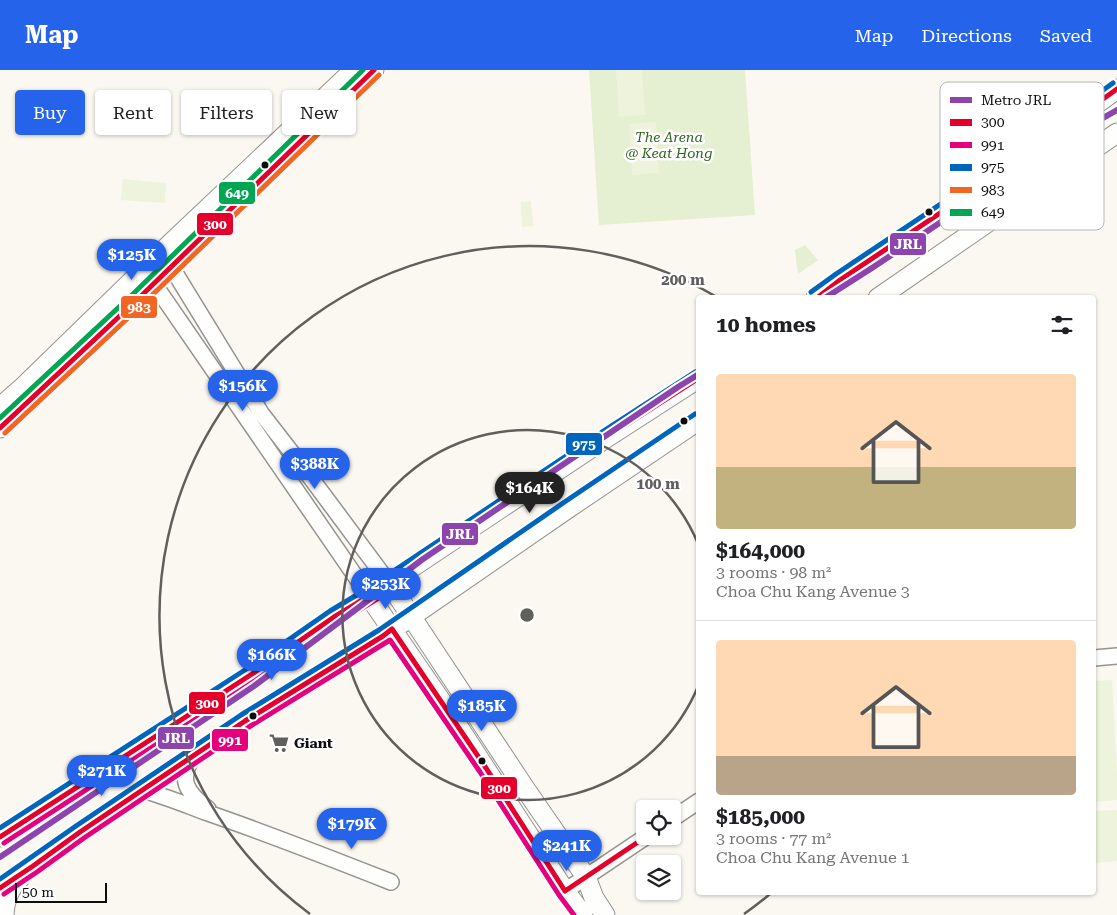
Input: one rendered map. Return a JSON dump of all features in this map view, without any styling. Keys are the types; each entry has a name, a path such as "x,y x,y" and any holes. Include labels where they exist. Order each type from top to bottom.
{"street":[{"path":"0,428 354,70"},
{"path":"167,258 374,70"},
{"path":"1104,98 1117,89"},
{"path":"1104,142 1117,133"},
{"path":"820,295 940,213"},
{"path":"882,295 976,230"},
{"path":"167,258 260,413 300,462 389,583 524,788 586,877 594,898 605,915"},
{"path":"0,407 149,276"},
{"path":"149,276 369,596 481,761 565,891 583,915"},
{"path":"0,837 252,674 334,617 389,583 696,380"},
{"path":"0,888 195,754 412,617 696,422"},
{"path":"1096,658 1117,656"},
{"path":"195,754 189,762 186,771 186,786 191,795 217,816"},
{"path":"142,790 302,847 391,882"},
{"path":"681,813 696,803"},
{"path":"565,891 636,843"},
{"path":"4,915 6,900 14,884 33,866"}],"green space":[{"name":"The Arena @ Keat Hong","path":"589,70 745,70 755,215 599,225"},
{"path":"616,70 642,70 645,115 619,117"},
{"path":"656,122 659,173 632,175 629,124"},
{"path":"123,179 166,183 165,203 121,200"},
{"path":"531,201 533,226 522,227 521,202"},
{"path":"805,245 818,260 798,274 795,250"},
{"path":"1112,680 1117,800 1096,802 1096,681"},
{"path":"1117,810 1117,861 1096,863 1096,811"}],"metro line":[{"name":"JRL","path":"1104,117 1117,110"},
{"name":"JRL","path":"830,295 940,223"},
{"name":"JRL","path":"0,857 254,686 423,559 696,376"}],"transit line":[{"name":"649","path":"0,418 134,293 363,70"},
{"name":"300","path":"0,428 139,298 374,70"},
{"name":"983","path":"5,433 144,303 379,75"},
{"name":"975","path":"1104,89 1113,83"},
{"name":"300","path":"1104,98 1117,89"},
{"name":"975","path":"811,292 940,204"},
{"name":"300","path":"821,295 840,280 940,213"},
{"name":"975","path":"0,828 248,668 330,611 365,590 695,372"},
{"name":"300","path":"0,837 252,674 334,617 369,596 696,380"},
{"name":"975","path":"0,879 241,715 379,630 695,414"},
{"name":"991","path":"4,843 256,680 338,623 393,589"},
{"name":"300","path":"0,888 245,721 392,629 486,768 565,891 636,843"},
{"name":"991","path":"4,894 249,727 390,640 574,915"}],"place":[{"name":"Giant","path":"279,743"}]}
